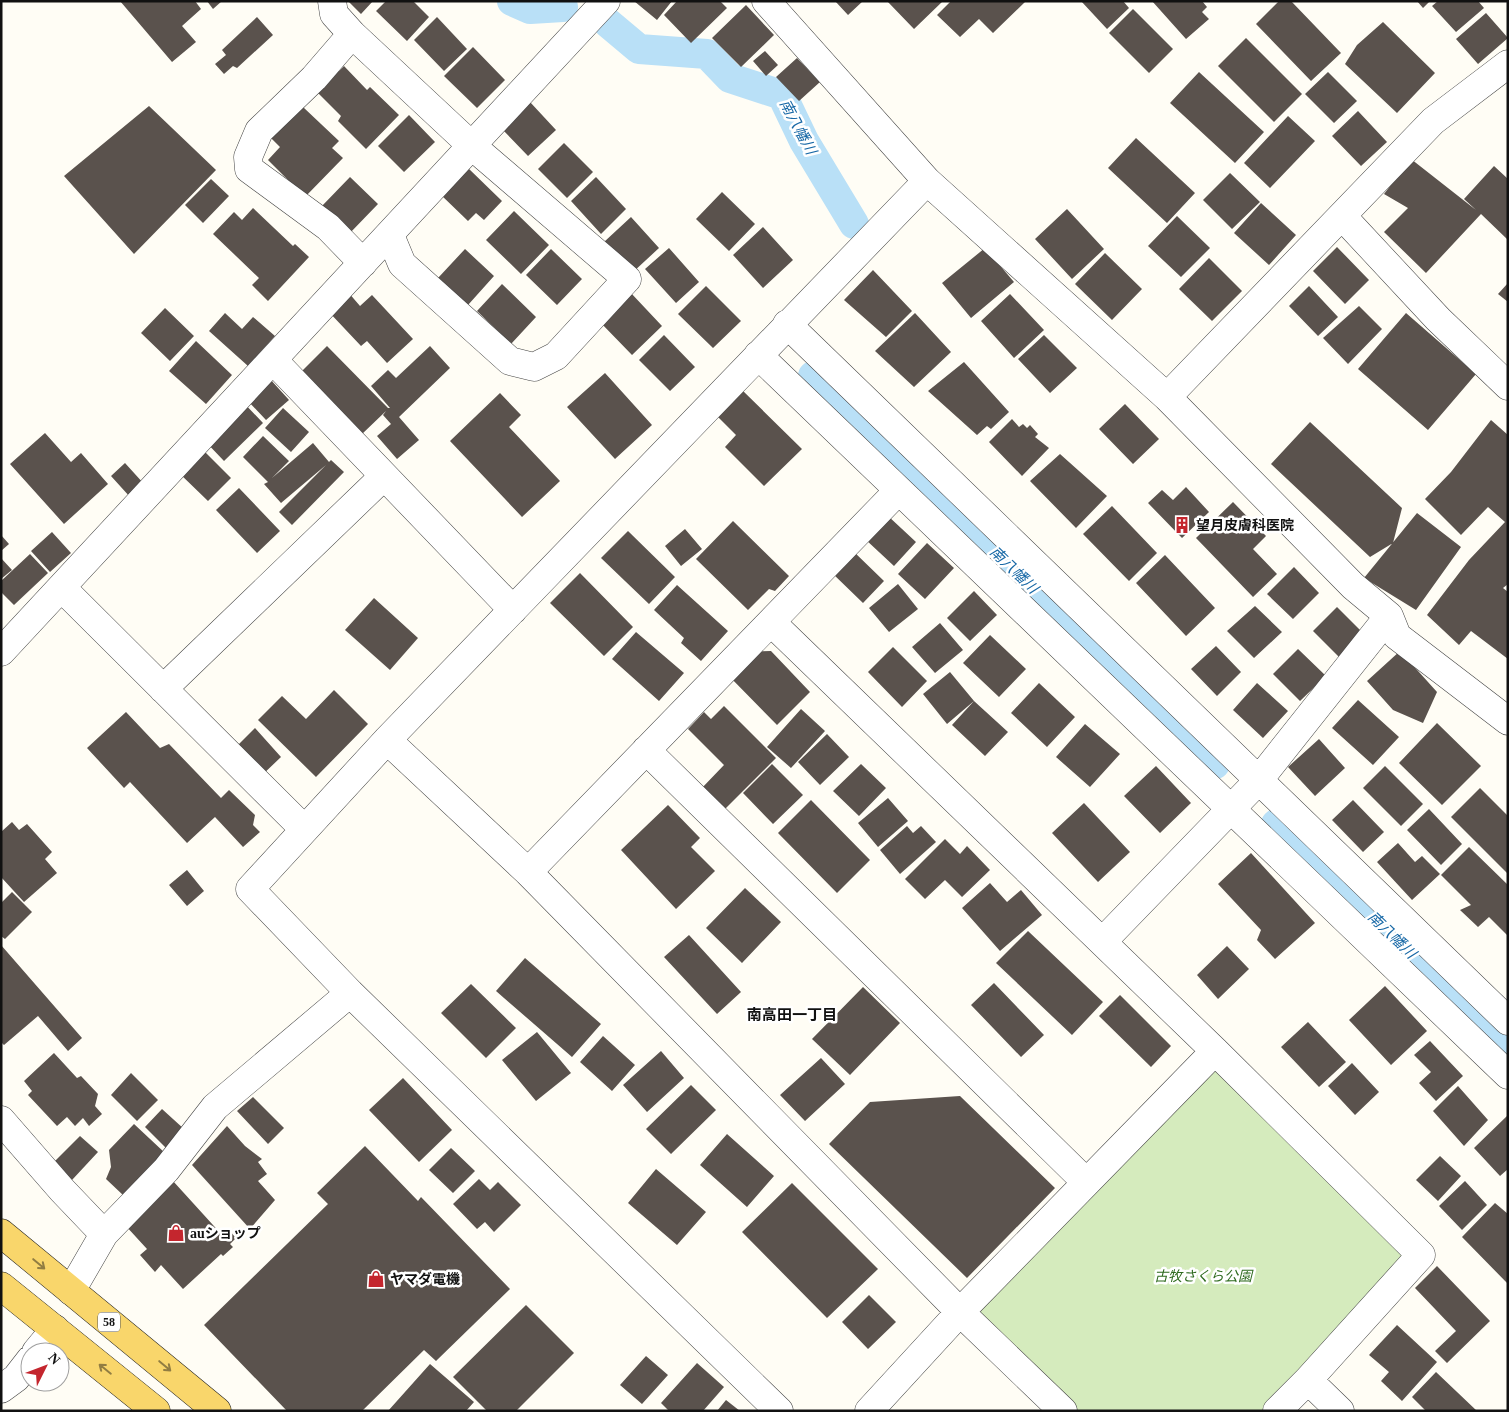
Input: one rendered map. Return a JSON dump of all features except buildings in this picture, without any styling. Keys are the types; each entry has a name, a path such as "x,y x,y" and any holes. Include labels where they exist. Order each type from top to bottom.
{"main road":[{"name":"58","path":"1,1233 217,1411"},
{"path":"1,1286 156,1411"}],"street":[{"path":"332,1 334,14 352,34 472,146 627,280 556,356 534,366 510,361 402,264 390,235"},
{"path":"1,652 606,1"},
{"path":"766,1 927,181 1166,397 1353,586 1389,616 1398,636 1508,721"},
{"path":"352,34 314,78 259,131 248,156 249,169 328,227 363,264"},
{"path":"1166,397 1433,121 1508,64"},
{"path":"779,1411 350,994 250,889 387,740 927,181"},
{"path":"1342,216 1438,319 1508,386"},
{"path":"787,324 1508,1021"},
{"path":"758,354 898,491 1508,1075"},
{"path":"273,360 513,610"},
{"path":"163,689 384,477"},
{"path":"528,872 898,491"},
{"path":"62,588 304,829"},
{"path":"1103,941 1258,780 1389,616"},
{"path":"771,622 1215,1050 1421,1255 1308,1380 1277,1411"},
{"path":"387,740 528,872 960,1312 1063,1411"},
{"path":"646,750 1086,1182"},
{"path":"71,1291 104,1234 166,1170 215,1107 350,994"},
{"path":"869,1411 960,1312 1215,1050"},
{"path":"1,1120 62,1190 104,1234"},
{"path":"44,1342 54,1329"},
{"path":"1,1389 20,1373"},
{"path":"1308,1380 1340,1411"}],"green space":[{"name":"古牧さくら公園","path":"1215,1051 1421,1255 1272,1411 1063,1411 960,1312"}],"waterway":[{"name":"南八幡川","path":"512,1 530,9 563,7"},
{"name":"南八幡川","path":"608,23 639,49 707,54 730,78 782,95 804,141 854,224"},
{"name":"南八幡川","path":"813,376 1215,764"},
{"name":"南八幡川","path":"1276,824 1508,1046"}],"place":[{"name":"望月皮膚科医院","path":"1182,525"},
{"name":"auショップ","path":"176,1233"},
{"name":"ヤマダ電機","path":"376,1279"}],"district":[{"name":"南高田一丁目","path":"792,1015"}]}
